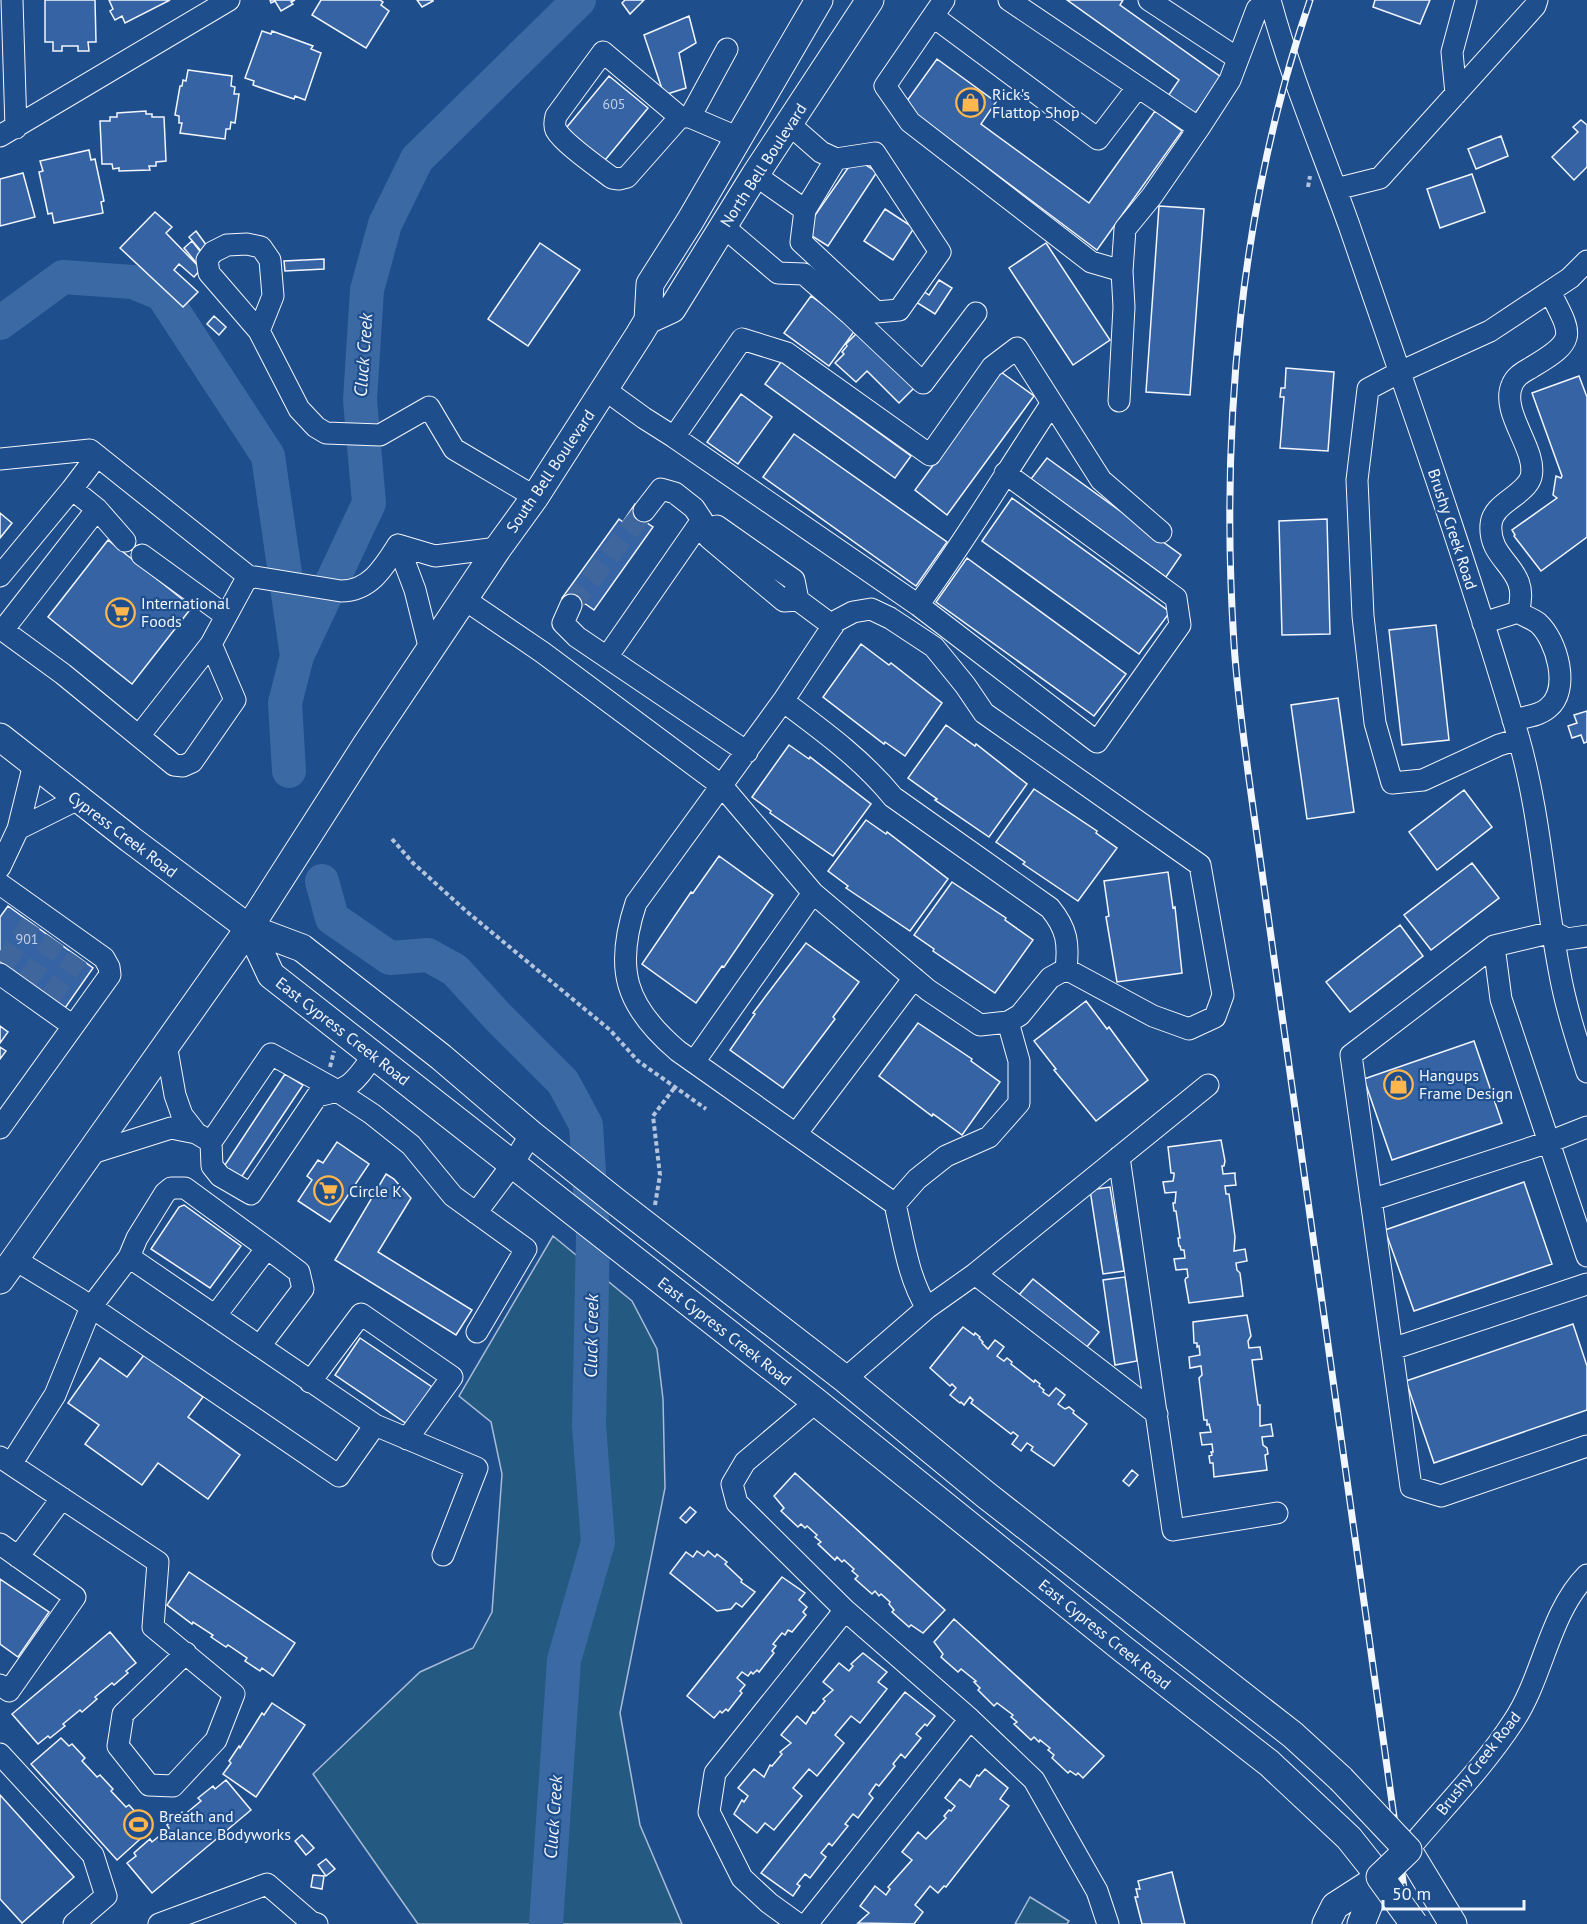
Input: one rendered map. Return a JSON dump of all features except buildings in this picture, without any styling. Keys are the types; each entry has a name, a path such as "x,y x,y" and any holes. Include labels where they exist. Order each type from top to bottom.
{"main road":[{"name":"South Bell Boulevard","path":"7,1269 92,1153 249,928 366,745 535,496 604,389 648,320 650,284 690,221 819,0"},
{"name":"North Bell Boulevard","path":"648,320 672,309 755,175 870,0"},
{"name":"Cypress Creek Road","path":"0,736 78,799 249,928"},
{"name":"East Cypress Creek Road","path":"249,928 271,975 816,1402 1123,1649 1269,1763 1349,1838 1380,1877"},
{"path":"249,928 302,948 441,1057 531,1134 615,1201 845,1379 986,1495 1293,1735 1341,1779 1408,1850 1453,1924"},
{"path":"816,1402 845,1379"},
{"name":"Brushy Creek Road","path":"1380,1877 1408,1850"},
{"path":"1326,1924 1335,1906 1380,1877"},
{"path":"1362,1924 1380,1877"},
{"path":"1380,1877 1414,1924"}],"street":[{"path":"8,132 12,0"},
{"path":"8,132 229,0"},
{"path":"1009,0 1198,128"},
{"path":"1149,0 1237,58"},
{"path":"1456,94 1452,52 1466,0"},
{"path":"1336,189 1380,178 1537,0"},
{"path":"1119,401 1125,229 1152,196 1230,80 1257,9 1270,3"},
{"name":"Brushy Creek Road","path":"1270,3 1289,68 1336,189 1400,372 1484,623 1516,730 1535,813 1559,969 1570,1020 1587,1072"},
{"path":"1122,271 1091,262 910,122 885,86 942,4 1098,139 1137,88"},
{"path":"727,50 685,117 627,177 612,178 576,150 556,130 555,116 603,52 685,117 739,138"},
{"path":"789,124 821,152 836,159 875,153 940,252 898,310 876,312 801,242 805,210 836,159"},
{"path":"755,175 805,210"},
{"path":"724,226 777,273 804,274 923,383 976,313"},
{"path":"1484,623 1518,612 1538,623 1551,639 1561,676 1551,707 1516,730 1499,746 1423,780 1392,783 1375,723 1363,616 1357,480 1368,389 1490,331 1570,278 1587,261"},
{"path":"1518,612 1522,600 1521,584 1516,574 1502,559 1490,525 1496,512 1530,479 1532,466 1509,402 1512,385 1518,375 1556,353 1566,342 1567,325 1550,292"},
{"path":"259,331 299,409 316,427 326,433 380,435 429,407 454,449 535,496"},
{"path":"674,437 742,339 787,353 930,455 992,367 1017,348 1101,480 1161,532"},
{"path":"604,389 918,605 1097,742 1180,625 1176,598 1005,473"},
{"path":"918,605 957,551 1052,403"},
{"path":"0,459 90,450 248,576 352,591 370,582 398,545"},
{"path":"0,576 97,456"},
{"path":"72,489 97,509 124,542"},
{"path":"644,511 661,489 675,493 694,508 708,525 754,552 794,580 798,600"},
{"path":"97,509 2,629 174,765 183,766 192,762 236,700 211,644"},
{"path":"708,525 709,538 784,601 798,600 833,626"},
{"path":"607,657 708,525"},
{"path":"398,545 435,556 498,548"},
{"path":"398,545 415,590 430,650"},
{"path":"142,555 226,616"},
{"path":"139,736 211,644 248,576"},
{"path":"464,599 542,652 722,786 813,893 914,978 980,1025 1008,1022 1020,1015 1050,978 1066,969"},
{"path":"571,605 563,623 577,637 747,752"},
{"path":"927,1308 920,1296 909,1263 895,1204 705,1072 663,1039 639,1009 629,991 625,954 627,928 636,903 747,752 836,621 853,612 871,609 890,618 934,647 984,713 1200,865 1223,996 1215,1017 1189,1029 1153,1016 1066,969"},
{"path":"783,701 857,757 893,797 1050,908 1060,920 1066,935 1068,950 1066,969"},
{"path":"0,867 18,829 34,765"},
{"path":"18,829 78,799"},
{"path":"0,884 35,917 82,951 104,958 110,975 0,1128"},
{"path":"694,1062 813,893"},
{"path":"1587,936 1567,939 1553,932 1494,946 1351,1055 1411,1487 1441,1496 1587,1446"},
{"path":"1494,946 1501,999 1587,1256"},
{"path":"1,970 47,1002 73,1026"},
{"path":"796,1134 914,978"},
{"path":"895,1204 918,1179 946,1156 989,1137 1019,1103 1019,1061 1008,1022"},
{"path":"166,1044 175,1095 182,1115 203,1138 212,1166 220,1176 251,1194 317,1096 351,1085 374,1056"},
{"path":"203,1138 271,1054 337,1091 372,1114 411,1145 453,1196 526,1249 477,1332"},
{"path":"845,1379 927,1308 975,1274 1208,1085"},
{"path":"1371,1200 1549,1142 1587,1127"},
{"path":"92,1153 171,1128 203,1138"},
{"path":"476,1213 512,1165 531,1134"},
{"path":"1119,1157 1173,1530 1276,1513"},
{"path":"186,1653 123,1714 118,1746 149,1785 173,1785 216,1740 234,1694 186,1653 153,1627 158,1562 6,1460 55,1395 91,1307 129,1257 137,1238 165,1193 171,1188 179,1186 185,1188 299,1272 303,1289 260,1346"},
{"path":"215,1317 267,1248"},
{"path":"129,1257 375,1425 477,1468 443,1555"},
{"path":"7,1269 91,1307 339,1476 375,1425"},
{"path":"975,1274 1157,1414"},
{"path":"1392,1350 1587,1284"},
{"path":"310,1382 361,1314 452,1377 407,1439"},
{"path":"816,1402 745,1462 732,1484 736,1503 845,1610 970,1719 1034,1780 1097,1891 1108,1924"},
{"path":"18,1557 62,1498"},
{"path":"0,1544 75,1598 9,1691 0,1685"},
{"name":"Brushy Creek Road","path":"1408,1850 1514,1722 1565,1606 1587,1575"},
{"path":"798,1924 769,1903 742,1878 709,1812 715,1773 845,1610"},
{"path":"807,1924 970,1719"},
{"path":"0,1754 93,1855 106,1896 74,1924"},
{"path":"159,1924 267,1884 311,1922 317,1924"}],"path":[{"path":"392,839 413,863 466,911 610,1030 638,1061 706,1109"},
{"path":"329,1071 335,1050"},
{"path":"655,1206 660,1175 652,1116 675,1087"}],"shaded area":[{"path":"553,1236 632,1301 657,1349 663,1399 665,1488 620,1713 640,1825 682,1924 418,1924 313,1774 420,1672 473,1648 492,1612 502,1474 491,1422 459,1396"},
{"path":"1030,1897 1069,1921 1067,1924 1015,1924"}],"waterway":[{"name":"Cluck Creek","path":"289,771 285,703 297,656 369,503 360,400 367,290 385,224 417,159 579,0"},
{"path":"0,323 63,277 133,282 162,294 268,456 297,656"},
{"name":"Cluck Creek","path":"322,881 332,918 390,958 428,955 455,970 563,1082 586,1125 593,1236 589,1426 598,1542 564,1660 546,1924"}],"tunnel":[{"path":"571,605 644,511"},
{"path":"4,964 31,923"},
{"path":"27,981 55,940"},
{"path":"50,998 78,957"}],"railway":[{"path":"1310,0 1286,78 1267,157 1252,237 1241,318 1233,399 1230,481 1230,563 1234,644 1249,779 1409,1924"}],"place":[{"name":"Rick's Flattop Shop","path":"971,103"},
{"name":"International Foods","path":"120,612"},
{"name":"Hangups Frame Design","path":"1398,1084"},
{"name":"Circle K","path":"328,1191"},
{"name":"Breath and Balance Bodyworks","path":"138,1825"}]}
